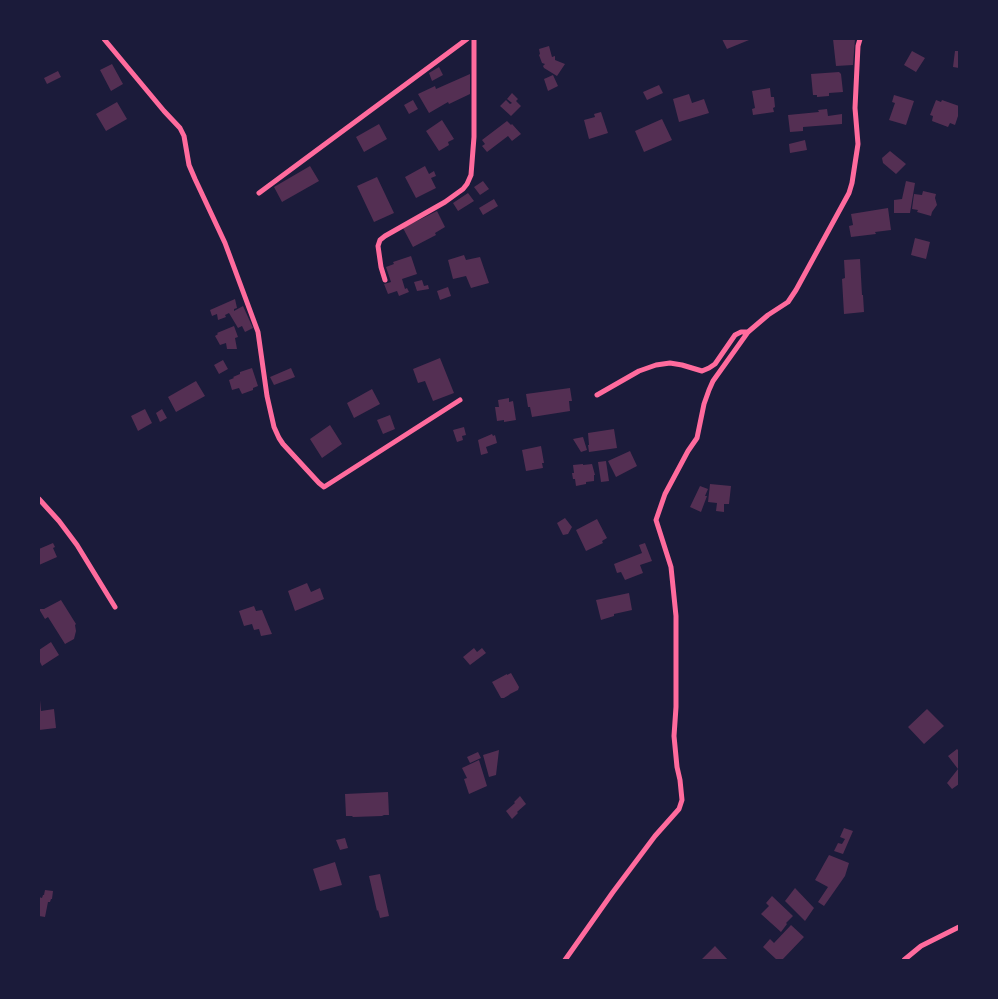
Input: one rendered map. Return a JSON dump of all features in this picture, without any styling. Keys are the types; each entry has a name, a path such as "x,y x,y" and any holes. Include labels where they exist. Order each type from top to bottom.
{"street":[{"path":"104,39 180,128 184,136 189,164 195,180 225,243 258,332 267,396 274,427 283,444 319,483 324,487 460,400"},
{"path":"259,193 467,39"},
{"path":"384,280 378,246 380,240 464,189 471,175 474,137 474,39"},
{"path":"566,960 613,892 679,809 682,800 674,736 676,707 676,616 672,567 656,520 665,494 697,438 704,404 713,381 748,332 768,315 788,302 849,193 858,144 856,108 858,46 860,39"},
{"path":"597,395 639,371 656,365 670,363 702,371 714,364 735,335 741,332 748,332"},
{"path":"39,499 77,545 115,607"},
{"path":"904,960 921,946 959,927"}],"building":[{"path":"722,39 748,39 749,40 727,49"},
{"path":"833,39 855,39 853,65 836,66"},
{"path":"549,46 552,57 555,56 555,60 565,64 557,76 544,68 545,64 542,63 539,55 539,49"},
{"path":"912,51 925,58 916,72 904,65"},
{"path":"955,51 959,51 959,68 953,67"},
{"path":"112,64 123,84 111,91 100,70"},
{"path":"439,67 443,75 432,81 429,73"},
{"path":"58,71 61,77 47,84 44,78"},
{"path":"839,72 841,74 843,92 829,93 829,96 817,97 817,95 813,95 811,74"},
{"path":"470,74 470,94 449,104 448,102 429,113 418,94 435,86 436,89"},
{"path":"553,75 558,86 548,91 544,79"},
{"path":"659,85 663,93 647,100 643,92"},
{"path":"770,88 771,97 774,97 774,112 753,115 752,109 755,108 752,91"},
{"path":"512,93 518,99 516,101 521,106 511,116 500,106 506,100 510,104 512,103 507,99"},
{"path":"689,94 692,103 704,99 709,113 679,122 673,99"},
{"path":"894,95 914,101 906,125 889,120 895,103 892,102"},
{"path":"413,100 418,109 409,114 404,105"},
{"path":"936,100 941,102 942,100 959,106 955,125 950,123 948,127 932,121 933,116 930,115"},
{"path":"117,102 127,119 106,131 96,114"},
{"path":"827,109 828,116 842,114 842,124 803,127 803,131 790,132 788,115 819,112 818,110"},
{"path":"601,112 608,133 589,139 584,120 595,117 594,114"},
{"path":"662,119 672,140 644,152 635,131"},
{"path":"442,120 454,139 448,142 449,145 439,151 426,131"},
{"path":"507,121 521,134 512,141 508,136 487,152 482,146 485,144 482,140"},
{"path":"379,124 387,139 364,152 356,137"},
{"path":"805,140 807,150 790,153 789,144"},
{"path":"890,151 906,164 896,174 883,163 882,158"},
{"path":"310,166 319,181 282,202 274,187"},
{"path":"425,166 429,174 434,171 436,176 431,178 436,188 416,198 405,177"},
{"path":"377,177 394,213 374,222 357,186"},
{"path":"483,181 489,189 480,195 474,187"},
{"path":"906,181 915,183 910,213 894,213 894,200 902,199"},
{"path":"923,191 936,194 937,205 931,216 912,209 914,194 922,195"},
{"path":"468,193 474,201 458,211 453,203"},
{"path":"494,199 498,206 483,215 479,208"},
{"path":"888,208 891,230 851,237 849,226 853,225 851,214"},
{"path":"437,211 445,227 435,233 436,235 413,247 403,228"},
{"path":"915,238 930,242 926,259 911,255"},
{"path":"464,255 466,260 480,257 489,283 471,288 466,276 453,279 448,260"},
{"path":"411,256 417,274 402,279 405,289 407,288 409,292 399,296 397,291 388,294 384,284 391,282 386,267 394,264 393,262"},
{"path":"860,259 864,312 844,314 842,279 845,278 844,260"},
{"path":"422,280 424,286 428,285 429,289 417,291 414,282"},
{"path":"448,287 451,296 440,300 437,291"},
{"path":"235,299 237,308 234,311 243,306 253,328 245,332 242,326 238,328 229,313 225,315 226,317 218,320 217,314 212,316 210,310"},
{"path":"234,326 238,337 235,338 237,349 227,349 226,343 220,345 215,336 217,333"},
{"path":"440,358 454,393 433,401 425,381 418,383 413,369"},
{"path":"223,360 228,369 219,374 214,365"},
{"path":"252,368 258,386 242,394 239,388 232,390 229,380 240,374 240,372"},
{"path":"291,368 295,377 274,385 270,377"},
{"path":"196,381 205,396 176,412 168,397"},
{"path":"570,388 572,401 569,401 570,411 532,417 526,394"},
{"path":"372,389 380,404 354,418 347,403"},
{"path":"509,398 509,402 513,401 516,420 497,421 495,407 499,407 498,400"},
{"path":"145,409 152,423 138,431 131,416"},
{"path":"162,409 167,418 160,422 156,413"},
{"path":"390,415 395,429 383,434 377,420"},
{"path":"330,425 342,444 322,458 310,439"},
{"path":"464,427 466,435 462,436 463,440 457,442 453,430"},
{"path":"614,429 617,448 589,452 588,433"},
{"path":"492,434 493,436 495,435 497,443 486,447 488,453 481,455 478,440"},
{"path":"583,437 587,450 581,452 573,439"},
{"path":"541,446 543,468 526,471 522,450"},
{"path":"630,451 637,466 616,477 608,461"},
{"path":"606,461 609,481 601,482 598,462"},
{"path":"592,464 595,475 594,481 576,486 572,473 574,473 573,465"},
{"path":"710,484 731,486 729,504 724,504 724,512 716,511 717,503 708,502"},
{"path":"700,486 708,489 701,512 690,507"},
{"path":"565,518 572,527 568,534 563,535 557,523"},
{"path":"597,519 607,538 602,541 603,543 586,551 576,530"},
{"path":"53,543 57,557 39,565 39,549"},
{"path":"645,543 652,561 640,565 643,573 625,580 621,572 617,573 614,564 642,553 639,545"},
{"path":"307,583 311,592 320,588 324,599 295,611 288,591"},
{"path":"629,593 632,610 614,614 614,616 601,620 596,600"},
{"path":"61,600 76,624 74,639 65,644 48,617 45,619 39,609 44,609"},
{"path":"254,606 256,611 262,610 272,634 261,636 259,629 254,630 252,624 244,626 239,611"},
{"path":"51,642 59,655 42,666 39,660 39,650"},
{"path":"474,648 477,652 482,648 486,653 470,665 463,657"},
{"path":"511,673 519,687 518,690 501,698 492,682"},
{"path":"40,700 41,711 54,709 56,728 39,730"},
{"path":"927,709 944,726 924,744 908,727"},
{"path":"957,749 959,751 959,784 952,789 947,783 958,769 948,756"},
{"path":"499,750 496,775 489,777 483,755"},
{"path":"478,752 481,758 470,763 467,757"},
{"path":"479,760 487,786 469,794 464,779 467,778 462,768"},
{"path":"388,792 389,815 346,816 345,794"},
{"path":"520,796 526,804 512,819 506,811"},
{"path":"844,828 853,831 843,854 834,851 838,843 842,844 845,839 840,837"},
{"path":"345,838 348,848 340,850 336,840"},
{"path":"829,855 849,863 845,876 824,906 818,902 828,887 815,880"},
{"path":"335,862 342,885 320,891 313,869"},
{"path":"380,874 389,916 380,918 369,876"},
{"path":"795,888 814,908 805,921 785,901"},
{"path":"45,890 53,891 52,899 48,902 45,917 39,916 39,897 42,898"},
{"path":"772,896 793,916 781,932 761,914 769,906 766,903"},
{"path":"791,925 804,937 782,960 777,960 763,947 770,939 774,943"},
{"path":"715,946 728,960 701,960"}]}
